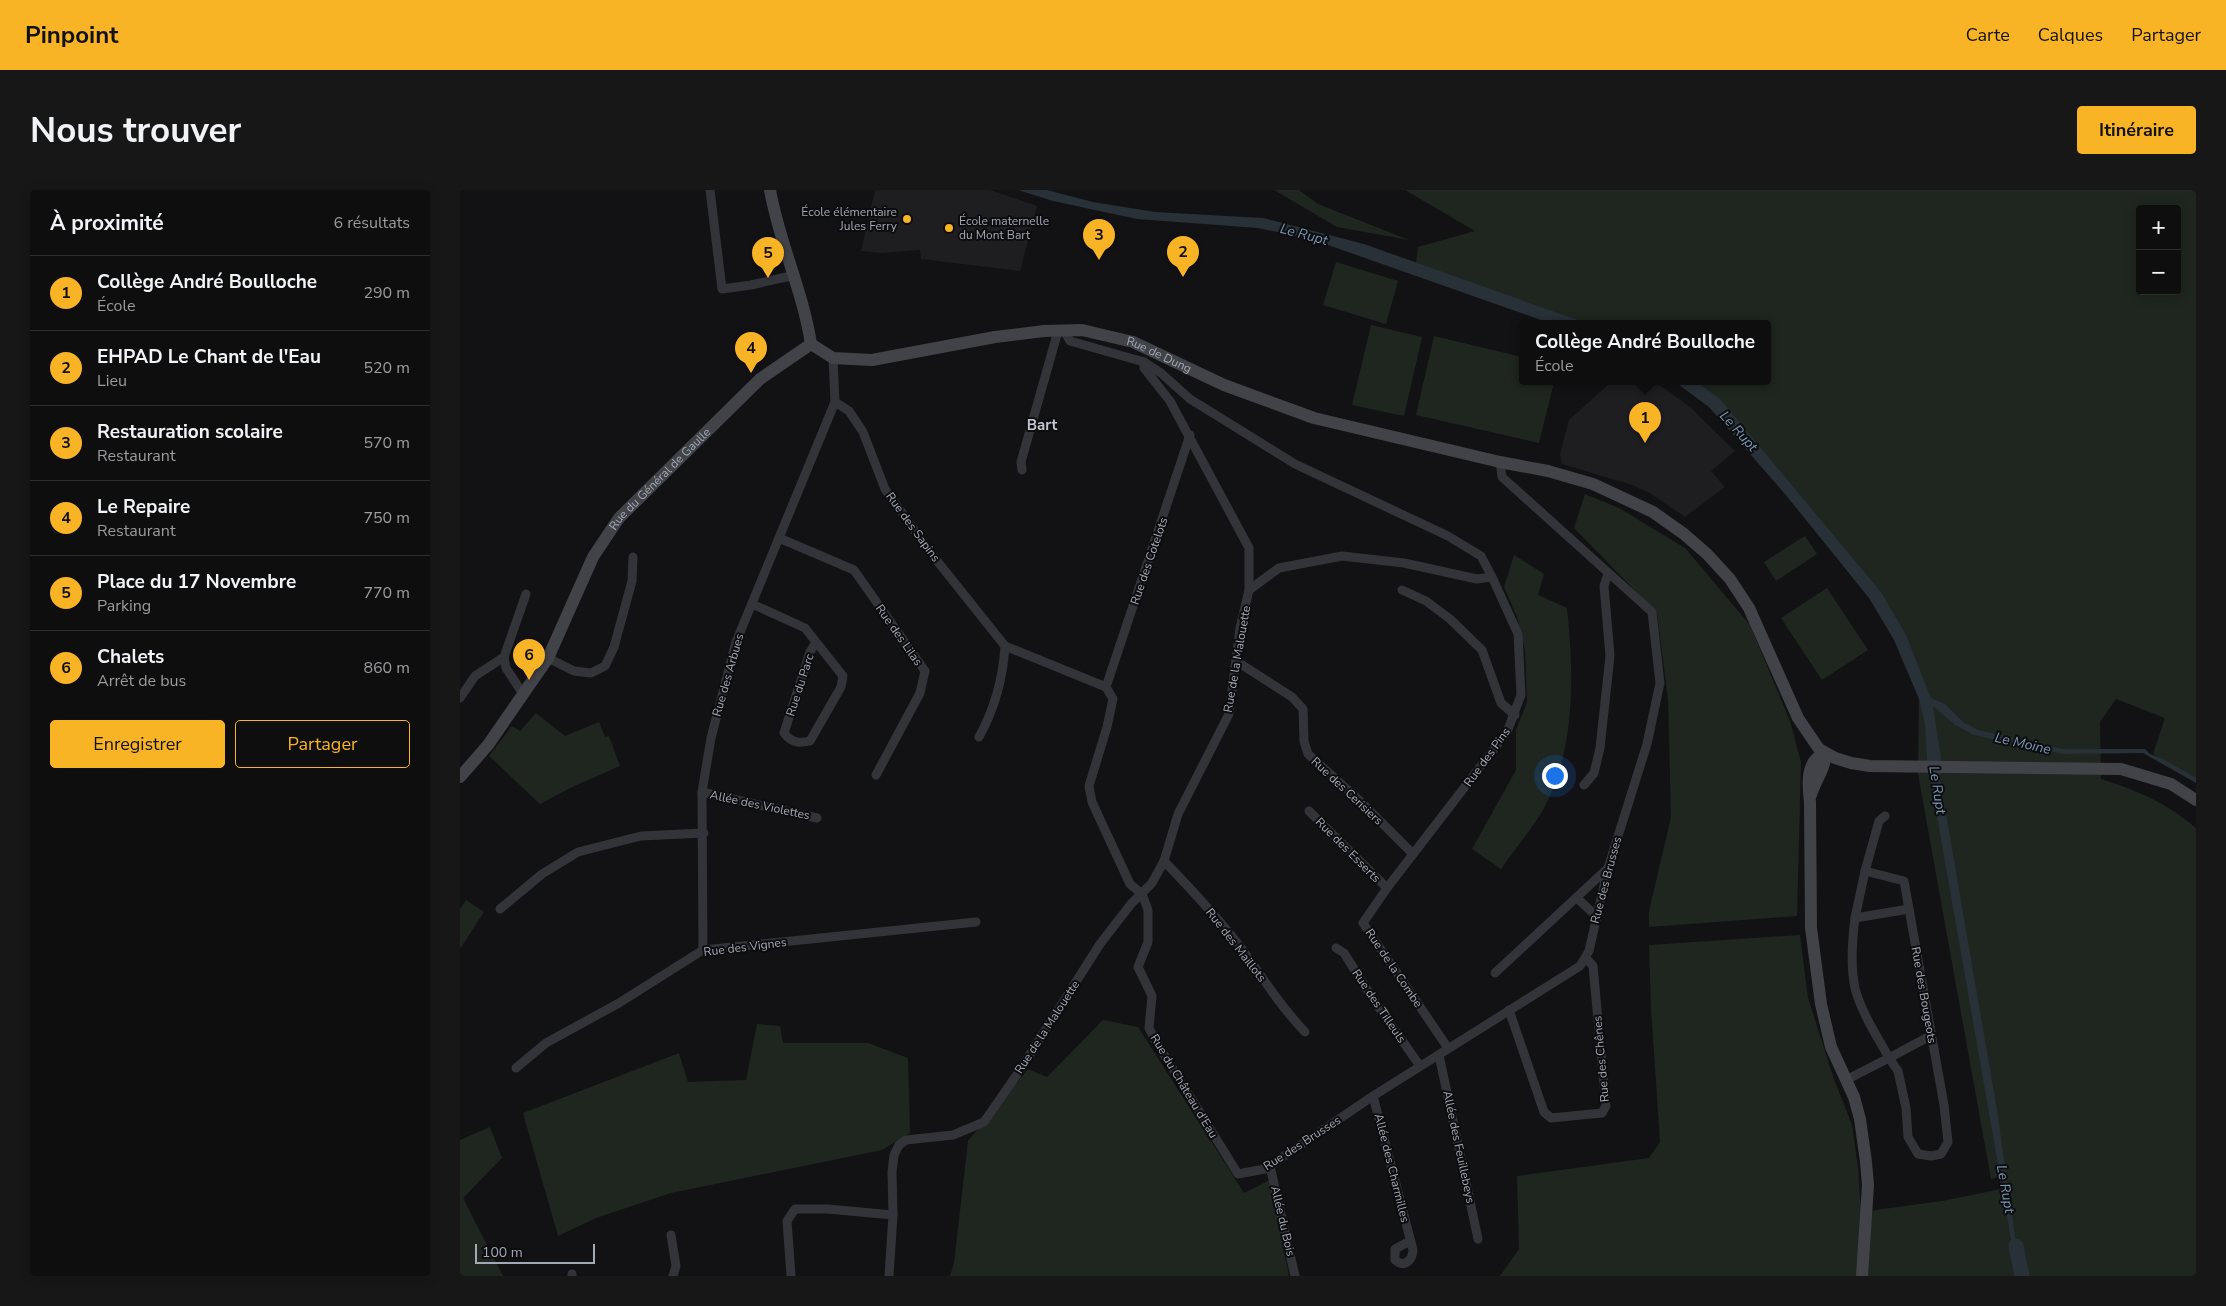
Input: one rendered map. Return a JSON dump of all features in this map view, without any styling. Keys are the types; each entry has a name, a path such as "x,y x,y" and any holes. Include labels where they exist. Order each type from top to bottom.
{"main road":[{"path":"770,190 773,210 795,275 811,344"},
{"name":"Rue de Dung","path":"811,344 833,358 872,360 995,338 1082,330 1133,342 1224,385 1314,418 1500,462 1548,471 1594,484 1653,512 1684,534 1707,554 1730,580 1749,608 1798,718 1819,749 1825,753"},
{"name":"Rue du Général de Gaulle","path":"460,777 488,745 548,658 593,557 619,518 760,379 811,344"},
{"path":"1862,1276 1868,1185 1860,1119 1826,1032 1811,928 1810,802 1814,785 1826,762 1825,753 1851,763 1870,766 1922,765 2121,769 2171,784 2196,800"}],"street":[{"path":"710,190 722,289 751,285 795,275"},
{"path":"1022,470 1021,462 1061,332 1070,341 1144,362 1161,373 1190,399 1295,464 1448,536 1481,556 1492,577"},
{"name":"Rue des Arbues","path":"702,950 704,833 702,792 711,738 736,642 835,402 833,358"},
{"path":"1144,362 1144,368 1170,401 1190,435 1249,548 1249,590"},
{"name":"Rue des Sapins","path":"835,402 849,411 863,432 885,489 930,552 1005,646 1106,687"},
{"name":"Rue des Cotelots","path":"1106,687 1190,435"},
{"name":"Rue des Brusses","path":"1238,1174 1265,1170 1373,1096 1580,966 1586,958 1608,868 1647,744 1660,683 1652,612 1502,477 1500,462"},
{"name":"Rue des Lilas","path":"779,538 854,570 925,671 920,693 876,775"},
{"name":"Rue de la Malouette","path":"892,1215 892,1172 894,1155 899,1144 906,1140 953,1135 984,1122 1020,1070 1100,944 1131,904 1152,883 1164,861 1178,814 1229,714 1240,628 1249,590 1279,568 1342,556 1404,563 1477,579 1492,577"},
{"path":"548,658 574,671 591,673 605,666 614,647 632,581 633,557"},
{"path":"1584,785 1594,773 1600,748 1610,656 1604,586 1608,574"},
{"name":"Rue des Pins","path":"1386,888 1507,732 1515,715 1521,695 1518,634 1492,577"},
{"path":"1402,590 1432,605 1450,619 1482,650 1501,703 1515,715"},
{"path":"523,694 506,668 504,657 526,594"},
{"name":"Rue du Parc","path":"752,604 805,628 843,676 841,687 810,740 800,743 790,740 784,732 810,652 816,642"},
{"path":"979,737 991,716 1004,659 1005,646"},
{"path":"460,698 475,676 504,657"},
{"name":"Rue des Cerisiers","path":"1236,661 1292,697 1303,709 1304,741 1308,754 1360,801 1413,854"},
{"name":"Rue du Château d'Eau","path":"1106,687 1113,699 1107,727 1089,786 1092,802 1130,884 1142,894 1148,910 1148,942 1138,967 1152,996 1149,1028 1238,1174"},
{"name":"Allée des Violettes","path":"702,792 817,818"},
{"name":"Rue des Esserts","path":"1309,811 1386,888"},
{"name":"Rue des Bougeots","path":"1865,871 1904,881 1930,1036 1944,1105 1948,1142 1941,1154 1931,1156 1918,1154 1908,1137 1906,1108 1898,1071 1870,1023 1855,988 1851,948 1855,918 1865,871 1879,820 1885,816"},
{"path":"500,909 542,874 578,852 641,836 704,833"},
{"name":"Rue des Maillots","path":"1164,861 1194,892 1237,944 1292,1019 1304,1032"},
{"path":"1495,973 1608,868"},
{"name":"Rue de la Combe","path":"1386,888 1363,923 1448,1048"},
{"path":"1577,898 1596,916"},
{"path":"1855,918 1909,909"},
{"name":"Rue des Vignes","path":"516,1068 546,1042 619,1003 702,950 976,922"},
{"name":"Rue des Tilleuls","path":"1336,948 1344,953 1373,999 1420,1066"},
{"name":"Rue des Chênes","path":"1509,1010 1544,1112 1551,1118 1602,1114 1606,1106 1593,966 1586,958"},
{"path":"1846,1080 1930,1036"},
{"name":"Allée des Feuillebeys","path":"1439,1055 1478,1238"},
{"name":"Allée des Charmilles","path":"1373,1096 1410,1241"},
{"name":"Allée du Bois","path":"1270,1166 1295,1276"},
{"path":"791,1276 787,1221 795,1209 828,1209 892,1215 890,1276"},
{"path":"671,1235 676,1266 674,1276"}],"shaded area":[{"name":"École maternelle du Mont Bart","path":"875,190 990,190 1037,206 1020,271 921,259 920,250 881,253 861,251"},
{"path":"1274,190 1299,190 1318,204 1409,240 1337,227"},
{"path":"1405,190 2196,190 2196,781 2153,754 2165,718 2116,699 2100,722 2101,779 2151,798 2196,828 2196,1276 1500,1276 1519,1249 1517,1176 1649,1158 1660,1142 1651,1009 1649,945 1800,935 1808,998 1834,1079 1852,1125 1858,1167 1861,1212 1942,1201 2001,1189 1999,1177 1991,1179 1918,774 1919,690 1876,595 1692,385 1771,385 1771,320 1577,320 1416,263 1418,247 1475,231"},
{"path":"1336,262 1398,281 1386,324 1323,305"},
{"path":"1371,325 1422,337 1404,416 1352,405"},
{"path":"1434,336 1519,356 1519,385 1553,385 1539,443 1416,415"},
{"path":"1608,385 1659,385 1690,407 1735,451 1711,471 1725,487 1685,517 1650,493 1632,485 1562,464 1560,454 1569,420"},
{"path":"1585,494 1619,508 1685,548 1750,625 1790,721 1801,762 1797,916 1649,927 1649,911 1671,817 1668,699 1657,613 1574,528"},
{"path":"1805,536 1817,554 1776,581 1764,562"},
{"path":"1514,555 1544,574 1538,595 1567,608 1571,659 1570,711 1562,762 1554,787 1543,810 1501,869 1472,849 1516,770 1516,730 1527,702 1525,651 1517,617 1504,587"},
{"path":"1827,588 1868,650 1822,680 1781,618"},
{"path":"536,713 565,736 599,722 605,737 609,736 620,766 570,788 540,804 489,756 512,726 520,731"},
{"path":"466,900 484,912 460,949 460,909"},
{"path":"1103,1020 1138,1027 1244,1193 1270,1180 1289,1276 950,1276 954,1263 968,1141 1028,1069 1047,1077"},
{"path":"757,1024 780,1026 783,1043 868,1043 908,1058 910,1133 882,1150 671,1193 596,1218 558,1236 523,1113 679,1053 688,1082 746,1080"},
{"path":"490,1127 502,1158 463,1198 503,1276 460,1276 460,1140"}],"water":[{"path":"1018,190 1047,190 1093,202 1155,212 1263,218 1364,244 1578,320 1541,320 1314,240 1258,228 1137,219 1053,201"},
{"name":"Le Moine","path":"1679,385 1701,385 1720,399 1881,592 1906,635 1931,698 1945,704 1963,722 1978,730 2063,749 2145,749 2150,754 2163,759 2196,778 2196,783 2143,753 2063,754 1974,735 1955,725 1933,706 1941,758 1940,779 1997,1110 2019,1264 2011,1239 1927,759 1925,724 1919,699 1894,640 1869,598 1785,494 1709,407"}],"waterway":[{"name":"Le Rupt","path":"2016,1246 2022,1276"}],"place":[{"name":"École élémentaire Jules Ferry","path":"907,219"},
{"name":"École maternelle du Mont Bart","path":"949,228"},
{"name":"Restauration scolaire","path":"1099,260"},
{"name":"EHPAD Le Chant de l'Eau","path":"1183,277"},
{"name":"Place du 17 Novembre","path":"768,278"},
{"name":"Le Repaire","path":"751,373"},
{"name":"Collège André Boulloche","path":"1645,443"},
{"name":"Chalets","path":"529,680"}],"district":[{"name":"Bart","path":"1042,425"}]}
